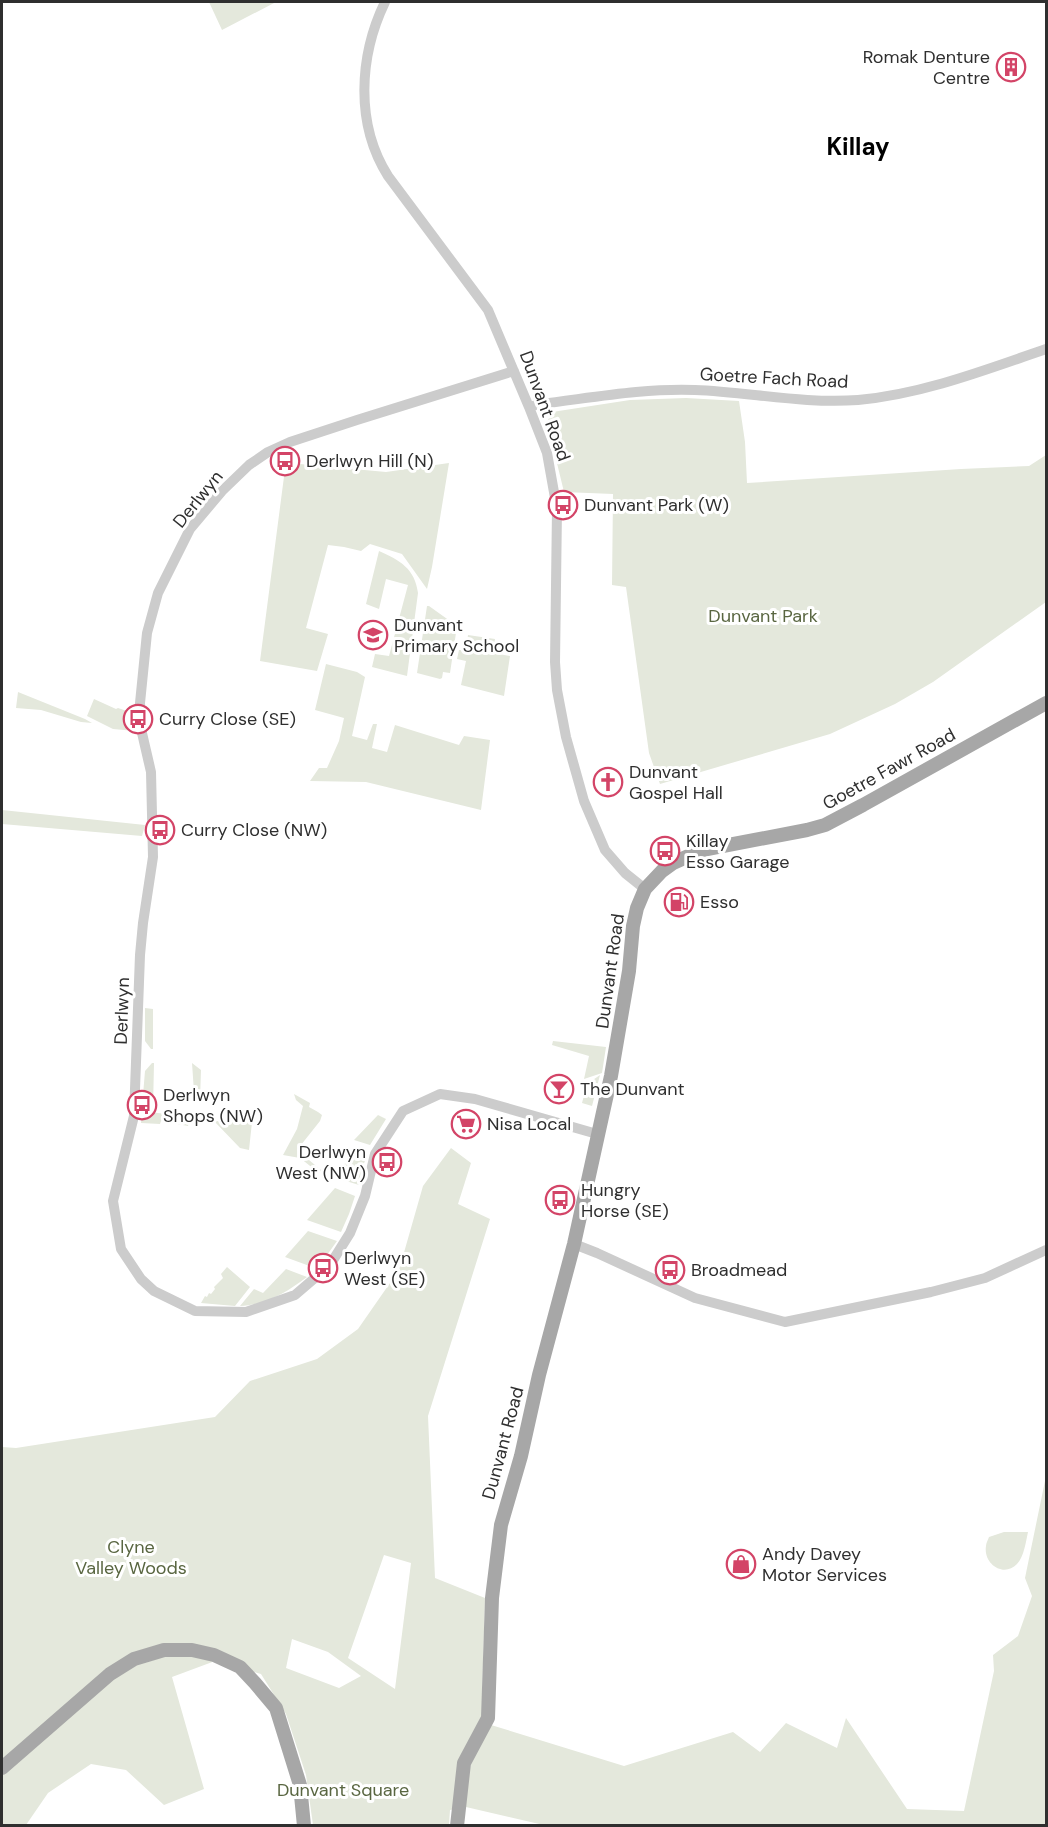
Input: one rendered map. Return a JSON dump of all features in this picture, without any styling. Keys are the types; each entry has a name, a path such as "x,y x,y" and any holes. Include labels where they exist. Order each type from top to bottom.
{"main road":[{"name":"Goetre Fawr Road","path":"645,889 662,871 702,850 825,825 1047,703"},
{"name":"Dunvant Road","path":"457,1826 464,1763 488,1718 492,1598 504,1511 521,1456 539,1375 574,1244 617,1048 629,971 633,926 645,889"},
{"path":"2,1768 110,1674 134,1659 164,1650 192,1650 214,1655 240,1667 276,1708 300,1785 304,1826"}],"street":[{"name":"Dunvant Road","path":"385,2 365,60 364,78 368,122 379,162 488,310 547,453 556,500 555,662 566,737 585,801 604,850 625,873 645,889"},
{"name":"Goetre Fach Road","path":"529,407 663,390 693,390 825,400 868,398 925,389 1047,349"},
{"name":"Derlwyn","path":"514,371 368,416 290,442 268,452 249,465 222,491 190,530 158,593 147,633 140,703 142,733 151,772 153,857 140,955 134,1116 113,1202 121,1249 141,1279 154,1291 195,1311 246,1312 295,1295 330,1265 350,1233 365,1197 375,1154 403,1111 440,1094 475,1099 597,1134"},
{"path":"574,1244 695,1298 785,1322 931,1292 985,1278 1047,1250"}],"green space":[{"path":"209,2 276,2 222,30"},
{"name":"Dunvant Park","path":"686,398 739,401 745,442 747,483 1029,466 1046,455 1046,602 933,682 895,704 830,734 660,784 649,753 626,587 612,585 613,494 564,492 545,426 552,412 630,400"},
{"path":"449,463 427,589 402,554 370,544 361,551 328,545 306,628 328,634 317,671 260,661 285,469 300,464 386,472"},
{"path":"379,551 405,566 414,578 418,593 407,676 372,667 375,654 389,656 408,585 386,579 379,609 366,604"},
{"path":"427,606 457,626 450,673 443,672 440,679 417,673"},
{"path":"468,635 495,639 493,653 510,656 504,696 461,685 466,661 457,659 459,650 466,650"},
{"path":"326,664 357,672 365,677 352,736 367,740 373,724 377,724 372,748 387,752 395,725 459,745 464,736 490,740 481,810 366,782 310,781 319,768 327,768 339,741 344,718 315,710"},
{"path":"18,692 92,723 41,710 16,708"},
{"path":"94,699 116,709 133,713 135,731 113,729 87,716"},
{"path":"2,810 145,825 142,836 2,824"},
{"path":"145,1008 153,1009 153,1049 145,1041"},
{"path":"553,1041 606,1047 602,1073 584,1079 589,1056 552,1045"},
{"path":"154,1063 153,1109 142,1107 145,1071"},
{"path":"192,1063 201,1070 200,1100 197,1103 192,1103 192,1092 194,1092"},
{"path":"600,1075 592,1106 582,1103 587,1084"},
{"path":"294,1094 310,1103 309,1107 322,1115 320,1121 297,1150 321,1170 319,1173 300,1158 283,1155 297,1129 303,1106 296,1100"},
{"path":"142,1111 190,1117 188,1126 161,1121 160,1124 141,1123"},
{"path":"378,1115 386,1119 370,1145 354,1140"},
{"path":"214,1121 252,1122 249,1150 240,1148"},
{"name":"Clyne Valley Woods","path":"451,1148 471,1163 458,1204 490,1219 428,1416 435,1578 485,1598 482,1696 491,1725 624,1766 733,1732 760,1752 786,1723 837,1748 846,1718 907,1809 964,1811 994,1671 993,1655 1018,1636 1032,1596 1025,1578 1046,1476 1046,1825 548,1826 466,1807 450,1810 449,1825 313,1825 306,1775 286,1714 261,1674 215,1661 172,1677 204,1789 164,1805 126,1770 91,1764 48,1793 26,1825 2,1826 2,1447 16,1448 215,1417 250,1381 317,1359 358,1329 399,1270 423,1186","holes":["384,1555 411,1563 395,1689 348,1658","292,1639 328,1652 361,1676 339,1688 286,1668"]},
{"path":"356,1151 367,1155 359,1185 333,1177"},
{"path":"335,1188 355,1196 341,1232 307,1220"},
{"path":"308,1231 337,1241 315,1268 285,1257"},
{"path":"227,1267 250,1287 235,1306 201,1303 223,1278 221,1274"},
{"path":"286,1269 307,1277 276,1297 240,1306 254,1289 263,1293"},
{"path":"1004,1532 1028,1532 1019,1561 1006,1570 991,1563 986,1553 989,1537"}],"place":[{"name":"Romak Denture Centre","path":"1011,67"},
{"name":"Derlwyn Hill (N)","path":"285,461"},
{"name":"Dunvant Park (W)","path":"563,505"},
{"name":"Dunvant Primary School","path":"373,635"},
{"name":"Curry Close (SE)","path":"138,719"},
{"name":"Dunvant Gospel Hall","path":"608,782"},
{"name":"Curry Close (NW)","path":"160,830"},
{"name":"Killay Esso Garage","path":"665,851"},
{"name":"Esso","path":"679,902"},
{"name":"The Dunvant","path":"559,1089"},
{"name":"Derlwyn Shops (NW)","path":"142,1105"},
{"name":"Nisa Local","path":"466,1124"},
{"name":"Derlwyn West (NW)","path":"387,1162"},
{"name":"Hungry Horse (SE)","path":"560,1200"},
{"name":"Derlwyn West (SE)","path":"323,1268"},
{"name":"Broadmead","path":"670,1270"},
{"name":"Andy Davey Motor Services","path":"741,1564"}],"district":[{"name":"Killay","path":"858,146"}],"park label":[{"name":"Dunvant Square","path":"343,1790"}]}
